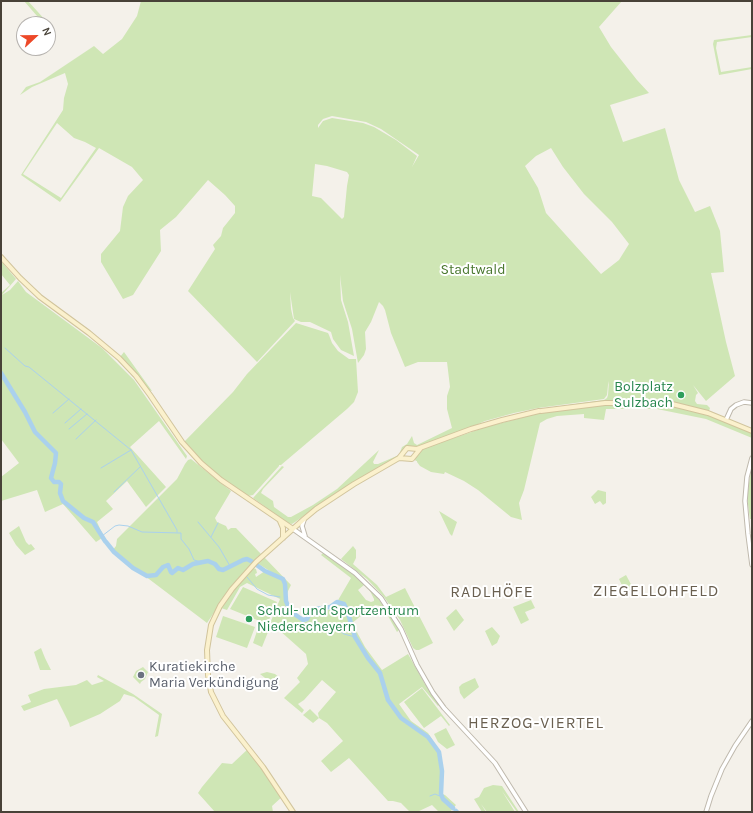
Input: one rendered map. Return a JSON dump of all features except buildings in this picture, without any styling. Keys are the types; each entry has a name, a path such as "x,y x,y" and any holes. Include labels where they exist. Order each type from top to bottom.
{"main road":[{"path":"1,256 20,278 40,297 89,333 119,358 136,376 179,439 200,463 221,480 293,529"},
{"path":"293,812 263,767 223,716 214,700 209,682 207,650 211,625 225,598 256,562 316,509 354,484 399,458 408,448 413,449 424,447 484,425 540,411 588,404 672,404 692,408 752,431"},
{"path":"399,458 412,459 415,454 424,447"},
{"path":"413,449 415,454"},
{"path":"404,452 404,456 406,458"},
{"path":"279,520 283,528 283,538"}],"street":[{"path":"726,420 731,409 736,404 744,402 752,403"},
{"path":"752,458 747,477 745,501 752,565"},
{"path":"304,519 302,528 307,539"},
{"path":"293,529 355,573 374,590 384,602 401,629 417,665 433,693 447,712 494,763 526,812"},
{"path":"706,812 710,796 722,769 752,721"}],"green space":[{"path":"24,1 28,1 42,16 37,16"},
{"name":"Stadtwald","path":"141,1 622,1 599,27 611,47 649,93 610,105 623,142 665,128 679,180 695,212 710,206 720,231 724,272 711,273 735,376 706,401 693,385 698,393 695,401 697,404 707,405 710,408 709,411 671,403 605,402 580,404 539,410 473,426 417,448 406,447 399,456 350,484 292,524 288,523 253,498 282,466 284,467 261,493 273,501 274,507 288,517 291,517 337,489 379,450 373,462 374,464 378,464 399,455 402,447 407,444 412,436 414,443 417,445 452,428 447,409 447,396 450,387 447,362 418,362 405,367 391,333 385,310 379,302 371,322 365,332 366,349 364,355 358,363 352,329 343,301 340,275 341,300 348,322 354,356 341,350 333,339 331,332 310,322 301,322 294,319 290,292 291,309 293,318 295,321 257,362 188,291 215,249 213,245 221,236 223,228 235,213 235,206 208,180 176,217 160,230 161,251 133,295 123,299 101,262 101,254 120,231 123,207 128,196 143,180 132,167 99,148 60,202 21,175 63,110 64,98 68,84 65,73 32,87 20,95 26,87 40,82 94,46 103,54 122,39 137,16","holes":["332,116 366,122 381,129 419,155 412,167 417,156 396,140 374,127 363,123 332,118 323,121 318,128 318,125 323,119","57,123 74,138 96,148 61,198 23,174","551,148 563,167 584,194 612,222 629,244 619,260 601,274 546,213 538,188 525,166 536,156","315,164 347,172 349,175 344,217 342,219 321,198 312,196","609,381 608,395 604,400 539,409 476,425 514,413 538,408 604,399 607,395"]},
{"path":"752,35 752,37 717,42 716,48 721,72 752,67 752,69 719,75 713,44 714,40"},
{"path":"1,261 16,279 1,296 1,293 10,285 1,274"},
{"path":"18,281 26,292 102,348 134,380 187,456 186,459 159,421 130,447 166,487 146,507 127,481 106,501 113,509 97,522 102,533 102,538 96,542 63,504 45,512 37,490 1,501 1,477 19,463 1,439 2,295 10,290"},
{"path":"296,323 328,333 332,343 338,351 349,359 356,359 358,392 354,402 347,409 281,465 279,465 253,495 248,496 201,462 184,442 233,392 247,374"},
{"path":"124,352 152,391 148,390 120,357"},
{"path":"606,405 664,405 679,407 719,419 752,433 752,438 706,419 657,409 606,409 604,420 584,418 584,414 557,416 547,419 540,423 524,490 519,503 522,520 511,517 478,490 464,481 445,472 444,474 431,472 420,466 415,460 417,453 422,449 486,427 544,412"},
{"path":"191,459 231,491 215,518 217,522 226,526 228,530 231,528 236,528 261,554 233,584 207,623 112,551 116,546 117,539 177,479 185,464"},
{"path":"752,463 752,519 750,519 747,497"},
{"path":"598,490 606,492 606,503 603,505 600,501 595,504 591,497"},
{"path":"439,511 457,522 452,536 450,534"},
{"path":"19,526 26,542 29,545 31,544 35,549 25,555 16,545 9,533"},
{"path":"353,546 356,550 356,558 353,564 377,585 386,597 405,588 433,643 419,650 413,648 400,620 384,597 367,579 341,559"},
{"path":"324,552 355,574 354,575 368,588 364,585 358,590 366,600 371,602 374,601 374,599 369,589 372,590 399,630 397,632 388,616 380,606 375,605 352,623 365,647 382,670 408,654 425,684 440,704 438,706 422,687 399,704 411,721 428,733 441,753 442,794 456,805 450,812 439,812 432,805 417,812 410,812 401,803 388,801 349,758 331,772 321,761 343,741 327,723 319,718 318,713 336,692 322,680 304,700 298,704 304,710 302,713 284,698 300,682 297,678 308,664 306,654 279,630 269,626 280,599 247,583 240,587 227,610 221,608 230,594 253,568 256,569 256,577 265,571 282,579 285,585 285,600 288,610 289,612 291,610 292,614 300,620 306,622 311,615 317,611 324,609 329,610 334,607 351,578 321,555"},
{"path":"264,557 291,585 287,595 284,580 257,563"},
{"path":"626,575 633,588 625,592 619,579"},
{"path":"243,587 277,602 267,624 230,609"},
{"path":"531,600 535,608 525,612 529,620 521,624 513,607"},
{"path":"456,609 464,620 454,631 446,618"},
{"path":"223,616 255,627 247,648 216,637"},
{"path":"492,627 500,636 497,643 492,646 485,631"},
{"path":"258,628 268,632 262,647 253,643"},
{"path":"41,648 51,670 40,670 34,652"},
{"path":"143,667 148,672 145,679 140,684 133,677 136,671"},
{"path":"267,672 275,674 280,678 274,685 260,674"},
{"path":"98,675 133,694 162,714 158,736 155,737 159,715 134,697 124,694 120,701 100,714 70,727 57,699 24,711 21,706 31,702 28,695 44,689 76,685 87,680 92,685 104,681 97,677"},
{"path":"475,678 479,687 464,699 460,693 459,687"},
{"path":"422,688 450,725 449,726 441,716 424,728 404,702"},
{"path":"310,709 319,718 313,723 303,715"},
{"path":"446,728 455,745 447,749 438,742 434,734"},
{"path":"249,748 283,796 272,806 273,812 215,812 198,793 222,763 232,764"},
{"path":"493,785 502,786 519,812 517,812 502,791 515,812 487,812 481,804 486,812 482,812 474,799 479,797 484,788"}],"waterway":[{"path":"5,348 25,366 29,367 131,450 177,532"},
{"path":"1,373 25,412 35,432 56,453 51,478 54,482 59,482 61,484 60,493 63,501 84,518 93,522 105,541"},
{"path":"53,413 69,399"},
{"path":"65,423 81,409"},
{"path":"69,429 87,414"},
{"path":"76,439 96,420"},
{"path":"101,468 131,450"},
{"path":"114,492 140,467"},
{"path":"198,522 219,547 230,566"},
{"path":"211,537 218,523"},
{"path":"102,536 115,526 119,525 128,526 142,532 181,533 181,539 189,549 194,560 201,562"},
{"path":"106,542 114,552 133,568 147,576 156,575 163,567 168,565 172,573 178,568 183,570 193,564 208,561 215,564 219,569 223,570 247,559 265,571 283,579 285,584 286,601 290,611 303,620 307,619 310,613 315,609 330,607 337,602 344,604 355,637 368,658 380,673 388,700 401,718 428,737 439,752 442,771 441,794 443,799 453,808"},
{"path":"247,577 257,589 268,595 280,597"},
{"path":"331,625 344,634 355,637"},
{"path":"430,796 435,794 442,797"}],"place":[{"name":"Bolzplatz Sulzbach","path":"681,395"},
{"name":"Schul- und Sportzentrum Niederscheyern","path":"249,619"},
{"name":"Kuratiekirche Maria Verkündigung","path":"141,675"}],"district":[{"name":"ZIEGELLOHFELD","path":"656,591"},
{"name":"RADLHÖFE","path":"492,592"},
{"name":"HERZOG-VIERTEL","path":"536,723"}]}
